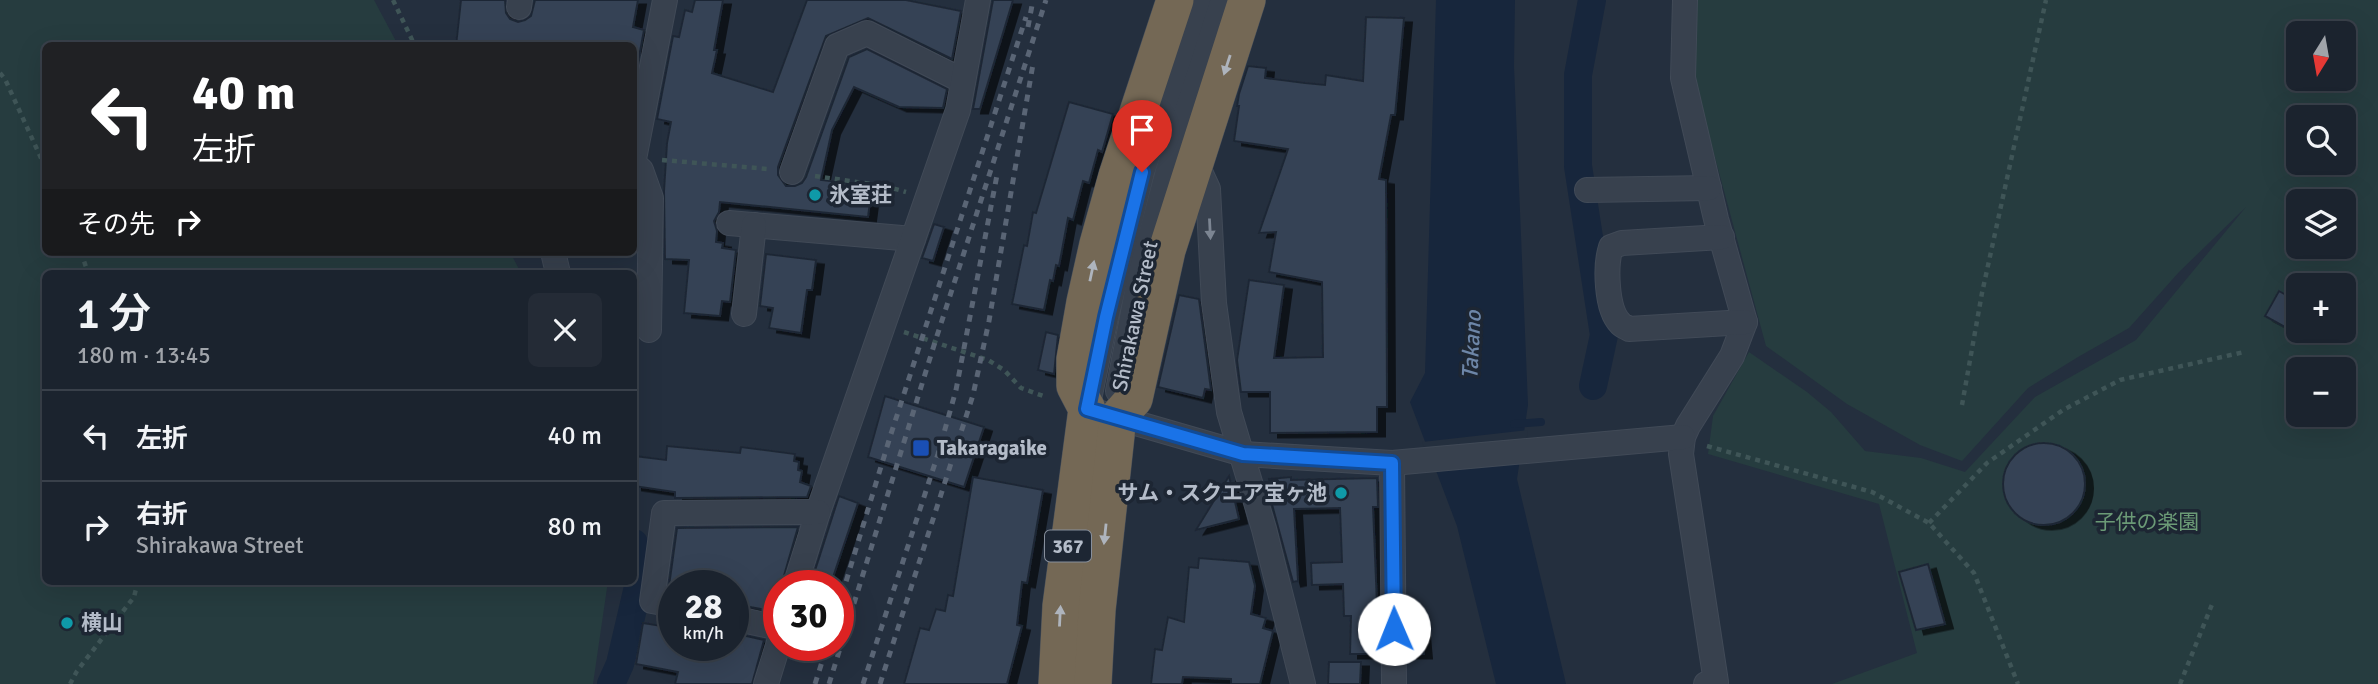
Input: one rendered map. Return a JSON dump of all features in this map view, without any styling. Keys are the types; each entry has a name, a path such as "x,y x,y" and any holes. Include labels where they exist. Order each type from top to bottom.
{"highway":[{"name":"367","path":"1175,0 1117,176 1088,290 1075,359 1076,386 1087,409 1134,399 1167,250 1247,0"},
{"name":"Shirakawa Street","path":"1057,684 1061,606 1087,409"},
{"name":"Shirakawa Street","path":"1087,409 1097,610 1093,684"}],"street":[{"path":"637,146 665,0"},
{"path":"801,570 818,512 958,110 978,0"},
{"name":"Shirakawa Street","path":"1087,409 1106,317 1142,172 1199,0"},
{"name":"Shirakawa Street","path":"1087,409 1118,395 1140,276 1168,171 1223,0"},
{"path":"1685,0 1684,78 1709,188 1745,322 1732,356 1683,437 1682,454 1716,682 1706,684"},
{"path":"792,172 837,46 867,33 963,82"},
{"path":"1196,163 1208,189 1214,303 1230,412 1303,684"},
{"path":"637,165 651,198 649,330"},
{"path":"1587,190 1709,188"},
{"path":"729,223 913,239"},
{"path":"744,314 754,225"},
{"path":"1722,237 1622,243 1611,247 1607,260 1611,309 1619,323 1629,329 1745,322"},
{"path":"1087,409 1243,454 1399,462 1683,437"},
{"path":"1394,684 1399,462"},
{"path":"658,602 652,601 664,513 818,512"},
{"path":"766,684 773,661"}],"path":[{"path":"393,0 413,42"},
{"path":"1962,405 1982,293 2046,0"},
{"path":"0,73 42,161"},
{"path":"883,325 1004,370 1021,388"},
{"path":"1929,523 1987,463 2063,410 2120,380 2244,352"},
{"path":"1011,389 1021,388 1087,409"},
{"path":"1683,437 1731,454 1872,492 1929,523 1974,573 2018,684"},
{"path":"70,684 134,597 137,585"},
{"path":"2180,684 2213,602"}],"green space":[{"path":"0,0 374,0 396,42 42,42 42,256 512,256 519,270 42,270 42,585 607,585 593,684 0,684"},
{"name":"子供の楽園","path":"1694,0 2378,0 2378,684 1832,684 1917,653 1879,504 1708,454 1713,416 1749,352 1831,412 1865,451 1921,458 1965,472 2035,397 2136,340 2246,207 2179,272 2129,328 2028,388 1962,461 1920,445 1847,404 1766,346 1691,69"}],"water":[{"name":"Takano","path":"1436,0 1515,0 1514,66 1528,405 1517,479 1566,684 1496,684 1457,526 1410,402 1425,373"}],"pier":[{"path":"1528,430 1523,463 1433,472 1422,442"}],"building":[{"path":"461,0 505,0 506,13 510,19 518,22 531,16 535,0 638,0 633,27 644,30 637,68 637,42 456,42"},
{"path":"695,0 723,0 712,73 773,92 807,0 906,0 961,11 952,59 868,18 826,36 778,167 778,175 786,186 802,183 806,177 849,57 867,49 947,89 943,108 899,107 854,87 832,130 821,180 872,186 868,217 720,202 714,221 716,242 723,243 722,248 736,250 730,302 722,301 720,316 684,313 689,260 665,259 664,191 671,122 657,119 673,36 679,37 685,10 692,12"},
{"path":"993,0 1013,0 980,109 973,109"},
{"path":"1366,17 1404,18 1395,115 1391,115 1379,179 1386,180 1387,407 1377,407 1377,432 1270,433 1270,392 1241,392 1237,360 1249,280 1284,285 1274,358 1323,357 1322,282 1269,272 1276,232 1259,233 1288,149 1234,141 1239,94 1248,66 1266,68 1265,78 1325,85 1326,75 1363,81"},
{"path":"1069,102 1113,114 1102,152 1098,150 1089,183 1083,181 1073,220 1068,218 1059,266 1056,265 1053,281 1050,280 1044,310 1012,304 1033,212 1036,213"},
{"path":"934,224 944,227 933,261 922,258"},
{"path":"766,254 816,260 812,290 807,290 801,333 769,328 773,308 760,306"},
{"path":"2279,291 2286,295 2286,327 2265,316"},
{"path":"1179,295 1199,299 1211,390 1205,389 1203,398 1158,387"},
{"path":"1046,332 1058,335 1054,374 1038,370"},
{"path":"885,396 984,427 964,487 868,457"},
{"path":"2044,443 2060,446 2073,455 2082,468 2085,484 2082,500 2073,513 2060,522 2044,525 2028,522 2015,513 2006,500 2003,484 2006,468 2015,455 2028,446"},
{"path":"667,446 740,453 741,447 795,454 794,461 799,462 798,470 802,471 800,482 811,486 807,497 675,498 675,492 637,486 637,456 666,460"},
{"path":"1229,476 1239,519 1196,530"},
{"path":"973,477 1043,490 1027,583 1022,582 1017,625 1022,626 1007,684 904,684 920,628 929,630 936,609 945,611 948,595 953,596"},
{"path":"1291,477 1291,480 1377,478 1378,507 1373,507 1379,654 1350,654 1351,616 1344,616 1343,584 1312,585 1311,563 1342,562 1340,508 1294,509 1298,581 1293,582 1270,497 1269,479"},
{"path":"839,496 858,503 835,570 815,570"},
{"path":"798,527 786,570 763,570 763,609 749,607 749,570 671,570 677,528"},
{"path":"1199,558 1249,562 1255,586 1251,614 1266,618 1263,628 1273,631 1260,684 1231,684 1231,679 1183,677 1182,684 1151,684 1155,649 1162,650 1168,617 1184,622 1189,567 1198,568"},
{"path":"1928,564 1945,624 1916,630 1899,572"},
{"path":"1421,621 1424,654 1409,654 1408,623"},
{"path":"643,623 658,625 658,661 749,661 749,637 763,640 752,684 675,684 678,672 636,664"},
{"path":"1329,662 1361,662 1360,684 1328,684"}],"waterway":[{"path":"1592,0 1578,75 1578,166 1604,335 1593,386"},
{"path":"1514,424 1541,422"},
{"path":"611,684 620,664 641,574 637,556"}],"railway":[{"path":"1028,27 1033,0"},
{"path":"829,684 935,342 1046,0"},
{"path":"850,570 1026,17"},
{"path":"880,684 973,395 989,321 1033,64"},
{"path":"863,684 938,454 956,390 997,175"},
{"path":"815,684 822,661"}],"place":[{"name":"氷室荘","path":"815,195"},
{"name":"Takaragaike","path":"921,448"},
{"name":"サム・スクエア宝ヶ池","path":"1341,493"},
{"name":"横山","path":"67,623"}],"route":[{"path":"1142,172 1106,317 1087,409 1243,454 1392,463 1394,629"}]}
